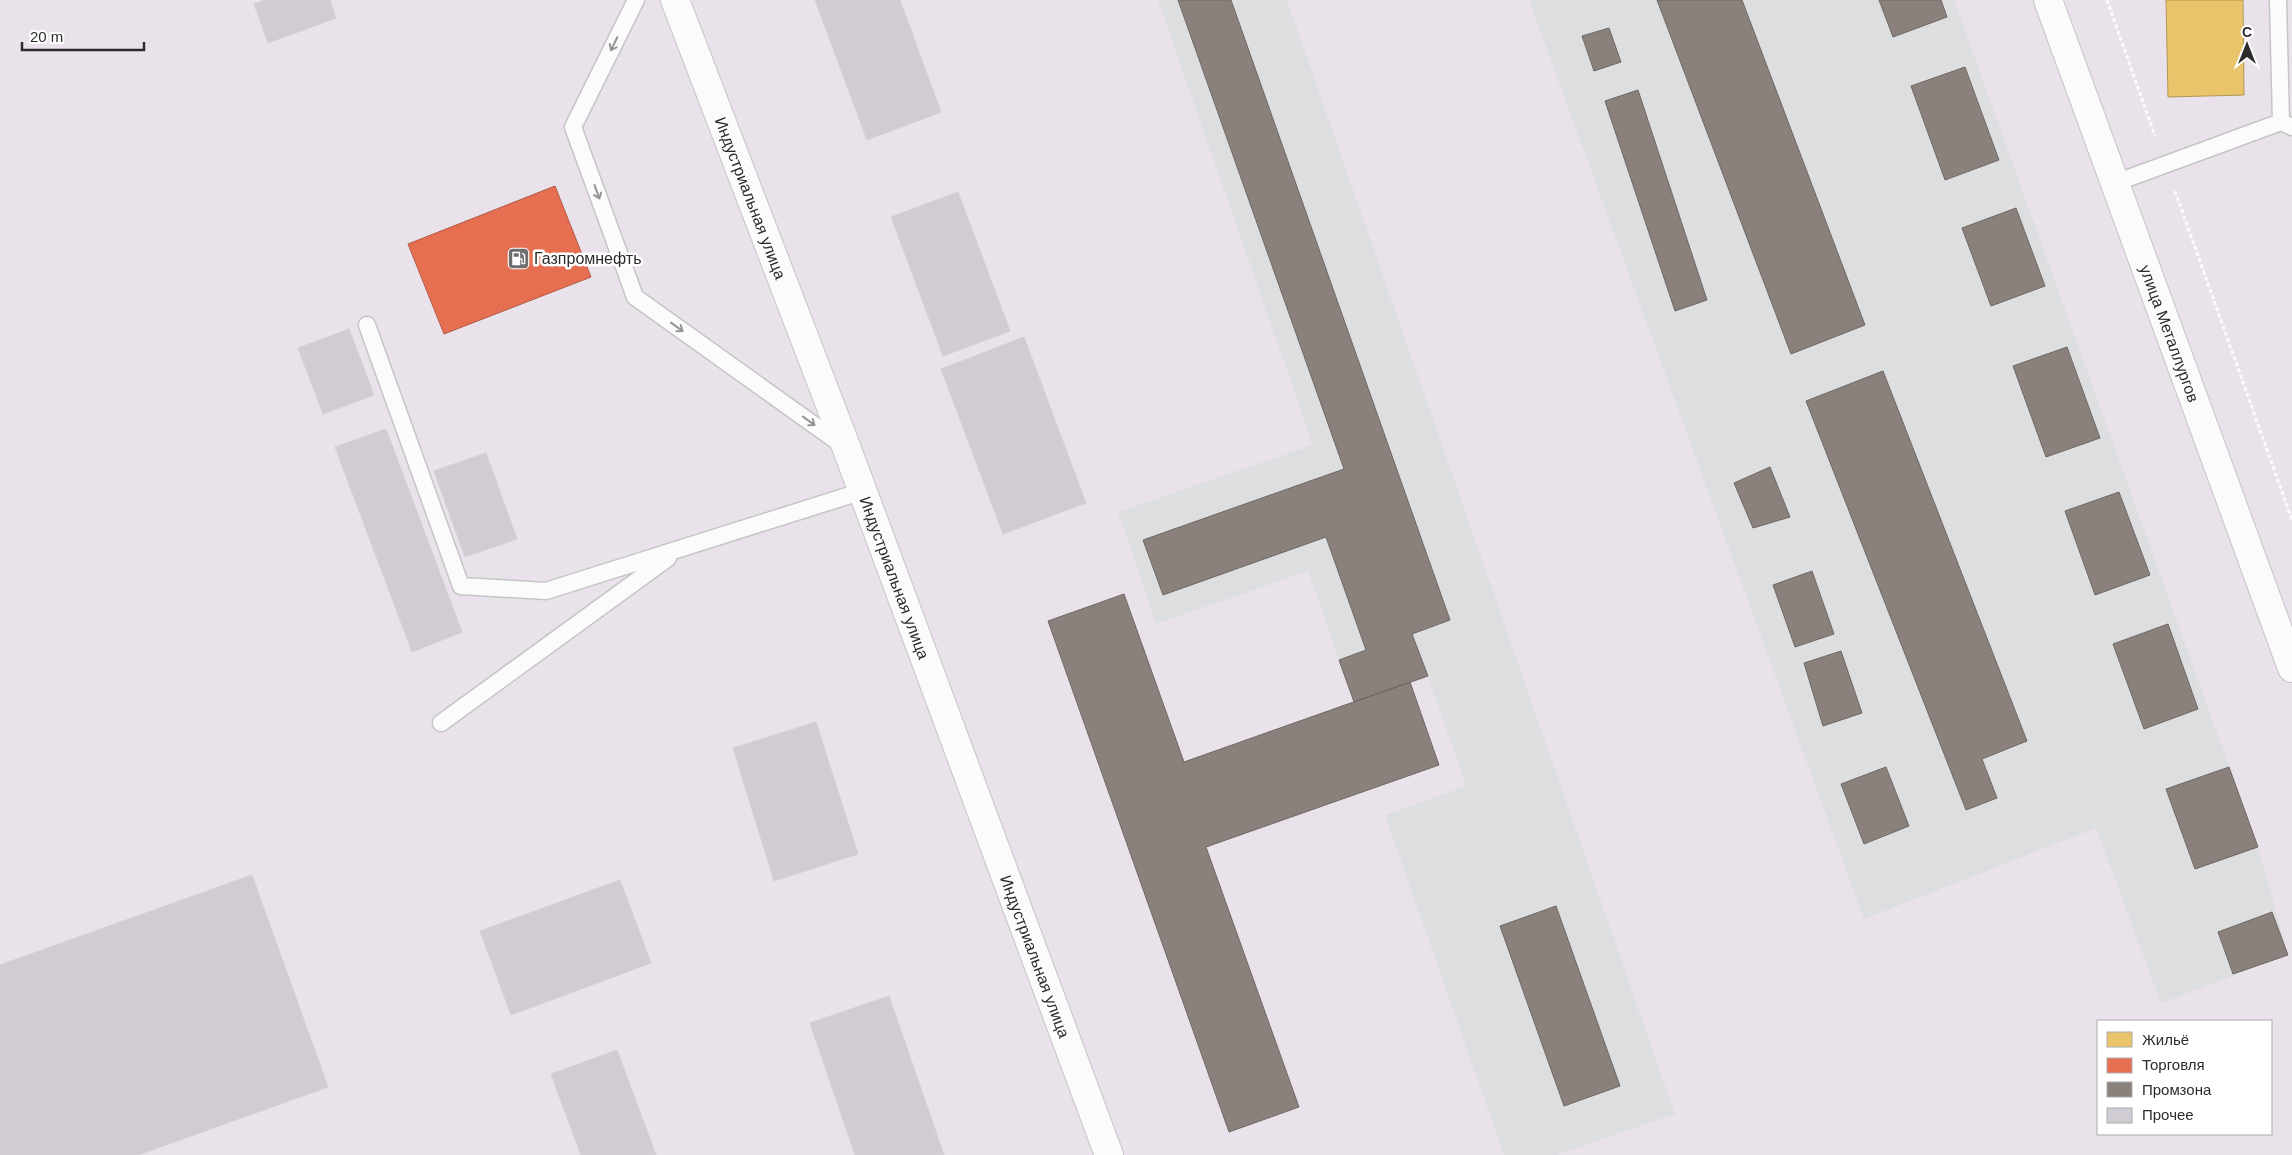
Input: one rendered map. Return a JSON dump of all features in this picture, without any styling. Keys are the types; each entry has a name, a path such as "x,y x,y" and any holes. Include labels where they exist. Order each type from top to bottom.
{"street":[{"name":"Индустриальная улица","path":"675,0 863,491 1110,1155"},
{"name":"улица Металлургов","path":"2048,0 2290,654"}],"lane":[{"path":"636,0 573,127 635,297 847,449"},
{"path":"2115,183 2166,164 2286,125 2278,0"},
{"path":"367,326 461,586 546,591 863,491"},
{"path":"441,724 680,550"}],"path":[{"path":"2107,0 2292,520"}],"shaded area":[{"path":"1158,0 1287,0 1675,1114 1557,1155 1504,1155 1385,815 1466,786 1428,676 1354,702 1308,571 1156,624 1118,512 1313,445"},
{"path":"1529,0 1954,0 2258,847 2288,955 2161,1003 2096,828 1864,919"}],"building: Жильё":[{"path":"2166,0 2243,0 2244,95 2168,97"}],"building: Торговля":[{"path":"555,186 591,277 444,334 408,244"}],"building: Промзона":[{"path":"1178,0 1231,0 1450,620 1412,634 1428,676 1354,702 1339,660 1366,650 1326,537 1163,595 1143,540 1344,469"},
{"path":"1657,0 1742,0 1865,325 1791,354"},
{"path":"1879,0 1941,0 1947,17 1893,37"},
{"path":"1609,28 1621,62 1594,71 1582,36"},
{"path":"1965,67 1999,160 1945,180 1911,86"},
{"path":"1638,90 1707,300 1675,311 1605,101"},
{"path":"2016,208 2045,286 1991,306 1962,228"},
{"path":"2067,347 2100,438 2046,457 2013,366"},
{"path":"1883,371 2027,741 1982,759 1997,798 1966,810 1806,401"},
{"path":"1770,467 1790,517 1753,528 1734,483"},
{"path":"2119,492 2150,575 2095,595 2065,511"},
{"path":"1812,571 1834,634 1795,647 1773,585"},
{"path":"1124,594 1184,762 1410,682 1439,765 1206,847 1299,1107 1229,1132 1048,621"},
{"path":"2168,624 2198,709 2144,729 2113,644"},
{"path":"1841,651 1862,713 1823,726 1804,663"},
{"path":"1886,767 1909,826 1864,844 1841,784"},
{"path":"2229,767 2258,847 2195,869 2166,789"},
{"path":"1556,906 1620,1086 1564,1106 1500,926"},
{"path":"2272,912 2288,955 2233,974 2218,932"}],"building: Прочее":[{"path":"265,0 330,0 336,18 268,43 254,4"},
{"path":"815,0 900,0 941,112 867,140"},
{"path":"958,192 1010,331 943,356 891,217"},
{"path":"349,329 374,395 323,414 298,348"},
{"path":"1024,337 1086,503 1003,534 941,369"},
{"path":"386,429 462,632 412,652 335,447"},
{"path":"486,453 517,539 465,557 434,471"},
{"path":"816,722 858,854 774,881 733,748"},
{"path":"252,875 328,1087 138,1155 0,1155 0,965"},
{"path":"620,880 651,963 511,1015 480,931"},
{"path":"889,996 944,1155 855,1155 810,1023"},
{"path":"617,1050 656,1155 581,1155 551,1074"}],"place":[{"name":"Газпромнефть","path":"518,258"}]}
